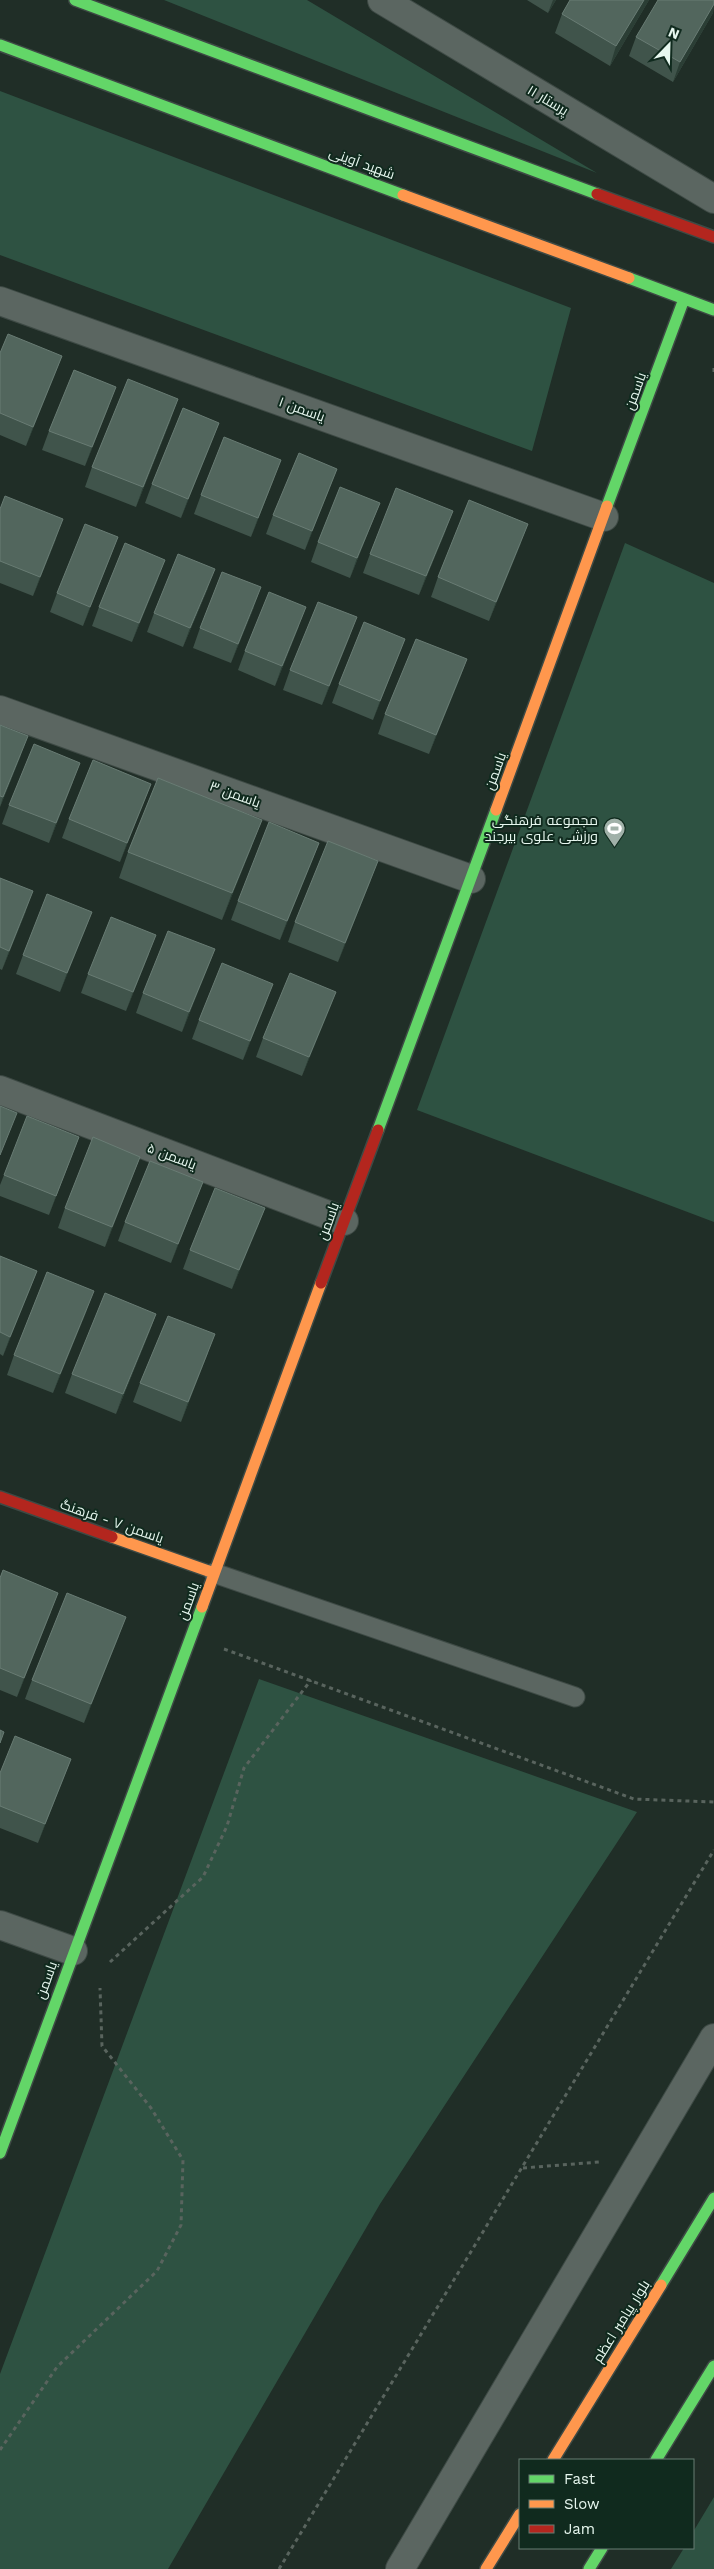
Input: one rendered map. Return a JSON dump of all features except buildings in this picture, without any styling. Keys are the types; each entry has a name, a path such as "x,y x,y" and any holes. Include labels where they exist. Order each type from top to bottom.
{"street":[{"path":"75,0 714,237"},
{"name":"پرستار ۱۱","path":"382,0 714,199"},
{"name":"شهید آوینی","path":"0,45 714,310"},
{"name":"یاسمن","path":"0,2153 684,299"},
{"name":"یاسمن ۱","path":"0,301 604,517"},
{"name":"یاسمن ۳","path":"0,710 471,879"},
{"name":"یاسمن ۵","path":"0,1090 344,1221"},
{"name":"یاسمن ۷ - فرهنگ","path":"0,1497 214,1573"},
{"path":"0,1925 73,1951"},
{"path":"400,2569 714,2038"},
{"name":"بلوار پیامبر اعظم","path":"554,2459 714,2198"},
{"path":"657,2459 714,2366"},
{"path":"486,2569 519,2516"},
{"path":"589,2569 601,2549"}],"lane":[{"path":"214,1573 576,1697"}],"path":[{"path":"191,1636 634,1799 714,1802"},
{"path":"107,1964 203,1876 227,1826 244,1768 311,1680"},
{"path":"279,2569 714,1850"},
{"path":"0,2450 57,2367 157,2271 181,2225 183,2160 151,2108 102,2046 99,1991 102,1982"},
{"path":"522,2168 642,2160"}],"green space":[{"path":"164,0 307,0 597,173"},
{"path":"0,91 571,308 532,451 0,255"},
{"name":"مجموعه فرهنگی ورزشی علوی بیرجند","path":"625,543 714,583 714,1222 417,1110"},
{"path":"259,1679 637,1812 380,2204 168,2569 0,2569 0,2374"},
{"path":"714,2497 714,2569 671,2569 683,2549 694,2549 694,2530"}],"traffic: fast":[{"path":"75,0 597,194"},
{"path":"0,45 403,195"},
{"path":"629,278 714,310"},
{"path":"607,506 684,299"},
{"path":"378,1130 496,810"},
{"path":"0,2153 202,1607"},
{"path":"661,2285 714,2198"},
{"path":"657,2459 714,2366"},
{"path":"589,2569 601,2549"}],"traffic: slow":[{"path":"403,195 629,278"},
{"path":"496,810 607,506"},
{"path":"202,1607 321,1283"},
{"path":"112,1537 214,1573"},
{"path":"554,2459 661,2285"},
{"path":"486,2569 519,2516"}],"traffic: jam":[{"path":"597,194 714,237"},
{"path":"321,1283 378,1130"},
{"path":"0,1497 112,1537"}],"place":[{"name":"مجموعه فرهنگی ورزشی علوی بیرجند","path":"614,847"}]}
